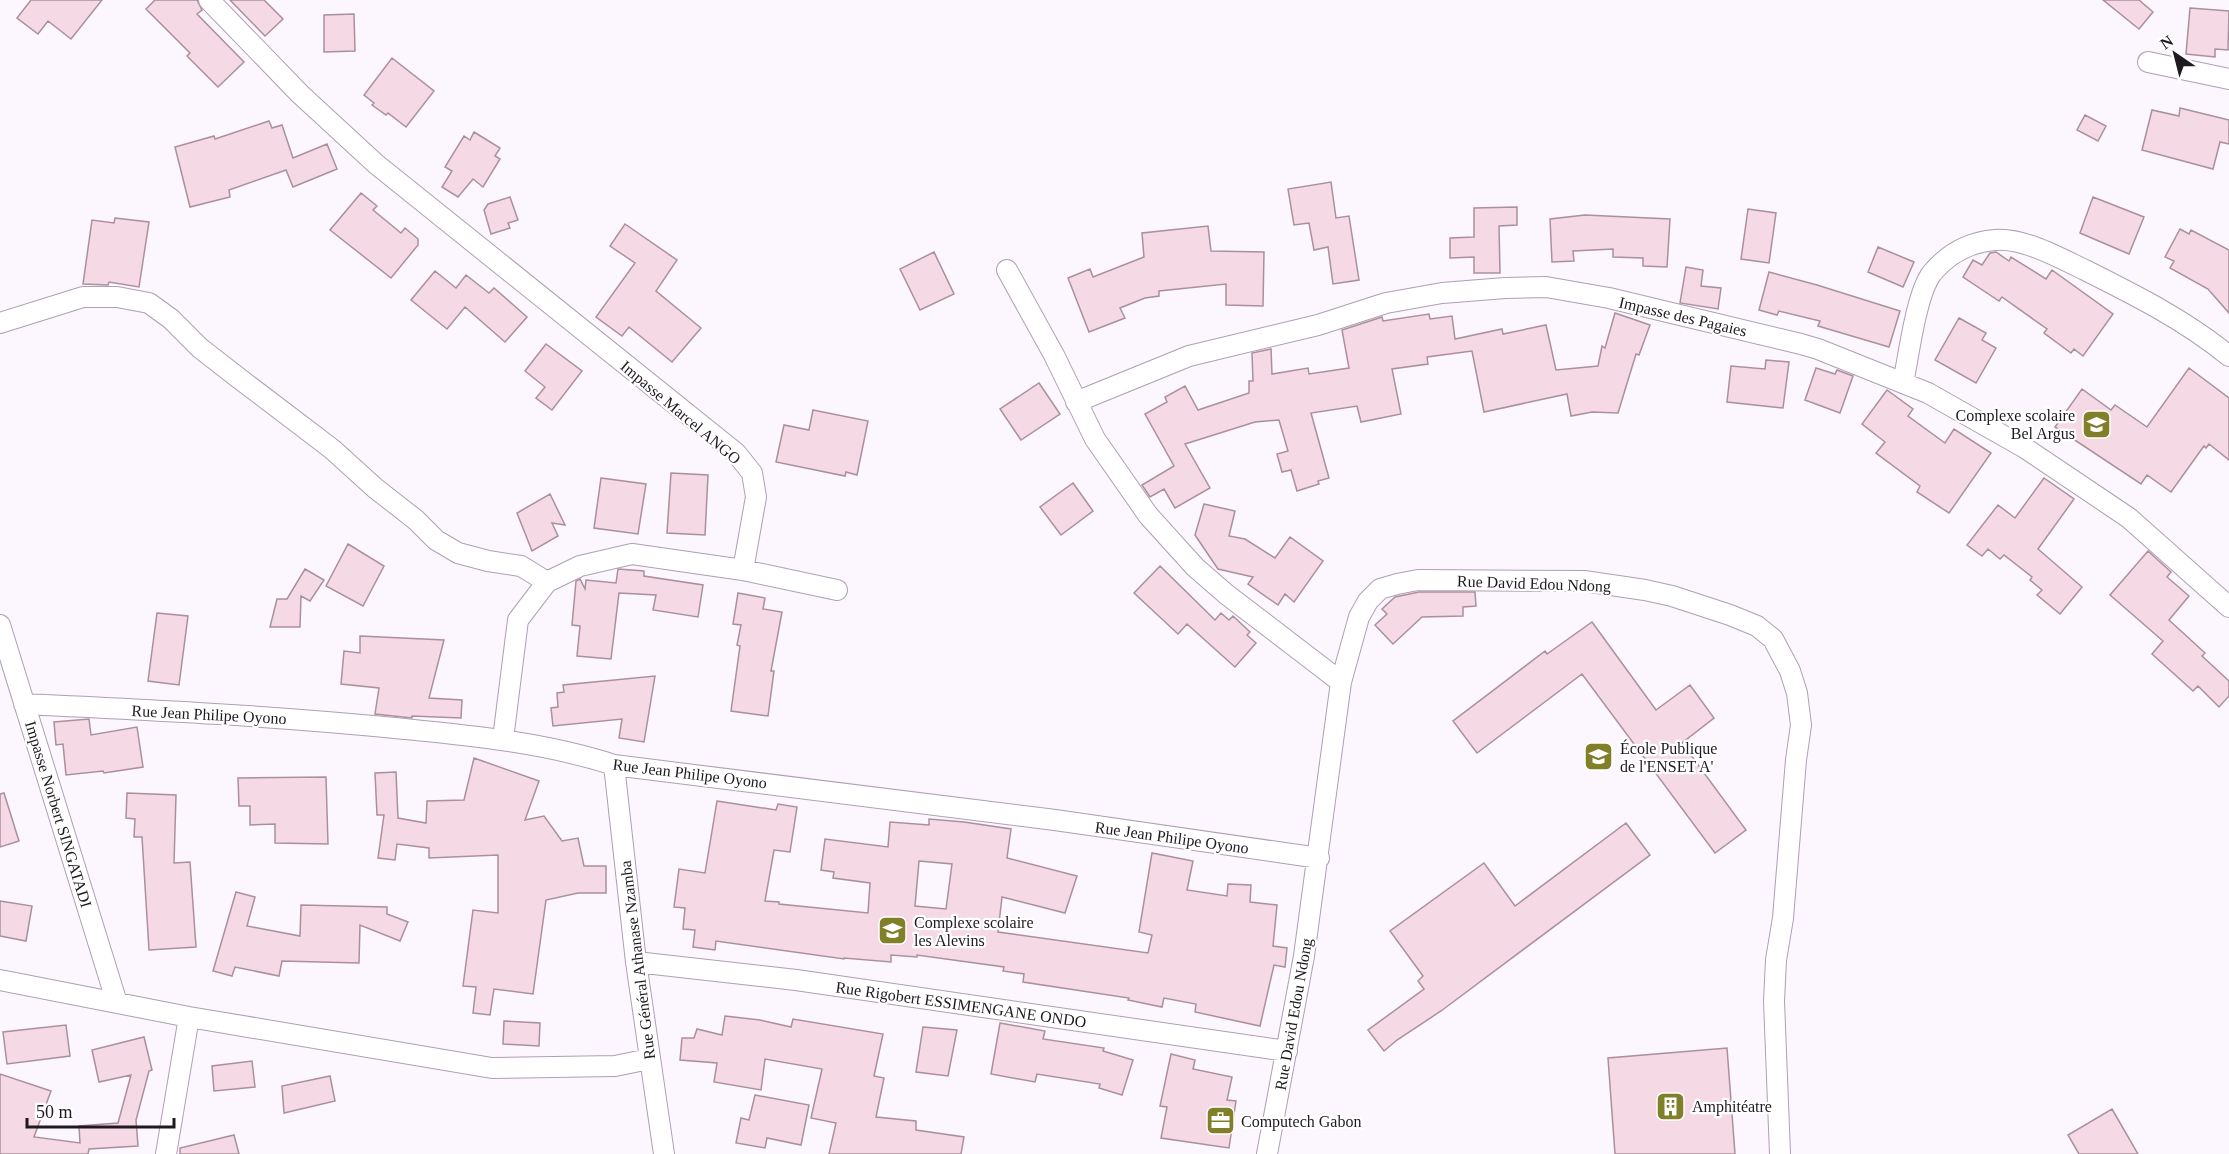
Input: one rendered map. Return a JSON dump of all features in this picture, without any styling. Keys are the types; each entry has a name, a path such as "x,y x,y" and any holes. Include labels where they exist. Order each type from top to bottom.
{"street":[{"name":"Impasse Marcel ANGO","path":"209,0 300,94 376,164 736,453 752,473 756,497 742,570"},
{"path":"2148,62 2229,79"},
{"path":"1903,382 1916,319 1930,275 1947,258 1968,246 1996,239 2027,244 2049,252 2132,293 2174,316 2229,356"},
{"path":"1007,270 1050,346 1095,439 1118,474 1174,546 1226,594 1341,682"},
{"name":"Impasse des Pagaies","path":"1076,402 1189,356 1318,325 1386,303 1442,293 1546,286 1609,298 1801,344 1903,382 1958,408 2025,448 2129,518 2229,607"},
{"path":"0,323 83,297 117,297 149,303 171,319 200,348 262,398 332,449 375,488 416,520 436,540 458,553 521,566 547,582"},
{"path":"503,739 518,620 547,582 580,566 632,554 742,570 837,590"},
{"name":"Rue David Edou Ndong","path":"1267,1154 1304,956 1341,682 1359,616 1368,601 1380,589 1418,580 1584,581 1645,590 1672,596 1730,615 1757,626 1773,639 1790,671 1797,693 1801,725 1774,991 1780,1154"},
{"name":"Impasse Norbert SINGATADI","path":"0,625 117,1003"},
{"name":"Rue Jean Philipe Oyono","path":"24,704 269,716 503,739 584,755 614,765 1055,820 1318,858"},
{"name":"Rue Général Athanase Nzamba","path":"614,765 636,962 664,1154"},
{"name":"Rue Rigobert ESSIMENGANE ONDO","path":"636,962 796,980 1287,1051"},
{"path":"0,980 189,1017 492,1068 615,1066 649,1059"},
{"path":"166,1154 189,1017"}],"building":[{"path":"31,0 102,0 71,39 48,21 38,34 17,18"},
{"path":"155,0 197,0 202,10 197,14 244,62 218,87 187,56 190,53 146,9"},
{"path":"230,0 264,0 283,19 265,36"},
{"path":"2103,0 2139,0 2153,12 2139,29"},
{"path":"2190,8 2229,11 2228,50 2215,49 2215,57 2186,54"},
{"path":"354,14 355,51 324,52 324,15"},
{"path":"392,58 434,91 406,127 388,113 386,115 372,105 374,103 364,95"},
{"path":"2180,108 2229,120 2229,144 2220,142 2213,169 2142,150 2152,110 2179,116"},
{"path":"2085,115 2106,126 2098,141 2077,130"},
{"path":"269,121 272,128 282,125 293,158 327,144 337,169 293,187 286,170 229,190 230,197 190,207 175,147 214,136 215,139"},
{"path":"474,132 500,148 495,156 500,159 483,187 473,179 458,197 442,187 452,171 445,167 464,136 470,140"},
{"path":"1331,182 1336,218 1349,216 1359,280 1333,284 1328,247 1314,250 1309,223 1294,225 1288,189"},
{"path":"361,193 377,206 373,210 401,233 405,228 418,239 418,245 391,278 330,230"},
{"path":"510,197 518,220 508,223 510,228 491,234 484,210 488,204"},
{"path":"2093,197 2144,217 2129,254 2080,233"},
{"path":"1517,207 1517,225 1499,226 1500,273 1474,273 1474,257 1450,258 1450,238 1474,237 1474,208"},
{"path":"1748,209 1776,213 1769,263 1741,259"},
{"path":"1585,215 1670,219 1667,267 1643,266 1643,258 1613,257 1613,249 1573,251 1574,261 1552,262 1550,219"},
{"path":"115,218 149,222 139,287 109,282 108,285 83,284 92,220 114,223"},
{"path":"625,224 677,260 656,291 701,328 672,362 629,327 622,336 596,317 635,263 610,246"},
{"path":"1208,226 1211,251 1264,252 1263,306 1226,305 1226,284 1159,291 1159,296 1145,298 1120,308 1125,318 1089,332 1068,278 1090,269 1093,277 1144,257 1142,233"},
{"path":"2180,229 2189,234 2191,230 2229,250 2229,313 2208,289 2170,268 2174,261 2165,257"},
{"path":"1878,247 1914,262 1903,287 1868,272"},
{"path":"934,252 954,294 920,310 900,269"},
{"path":"1996,252 2009,261 2011,257 2046,279 2052,270 2113,314 2083,356 2074,349 2071,353 2044,333 2047,329 2002,297 1999,301 1963,277 1973,260 1982,265 1990,253"},
{"path":"1686,267 1703,270 1701,286 1721,288 1718,309 1680,303"},
{"path":"435,271 456,288 466,275 489,293 494,288 527,317 505,342 465,307 447,329 411,300"},
{"path":"1769,272 1900,311 1889,347 1818,326 1820,321 1779,311 1777,315 1759,310"},
{"path":"1615,313 1650,325 1639,355 1636,354 1618,413 1592,412 1571,416 1567,394 1484,412 1472,351 1427,357 1428,364 1392,369 1401,414 1361,422 1357,406 1311,413 1329,478 1318,481 1319,484 1297,491 1291,470 1282,472 1277,454 1288,451 1279,420 1255,422 1185,444 1210,488 1175,508 1164,489 1150,497 1142,485 1174,466 1145,414 1167,402 1165,397 1185,386 1198,410 1249,393 1249,381 1253,381 1252,353 1271,349 1272,374 1308,368 1309,374 1349,368 1342,330 1382,317 1383,321 1429,314 1430,319 1452,316 1455,339 1502,329 1503,334 1546,325 1556,370 1598,366 1602,346 1605,348"},
{"path":"1959,318 1986,333 1982,340 1996,348 1976,383 1935,360"},
{"path":"546,344 582,371 552,410 536,398 545,387 525,371"},
{"path":"1766,360 1789,362 1783,408 1727,402 1731,366 1765,369"},
{"path":"1816,368 1835,374 1837,370 1853,376 1840,413 1805,400"},
{"path":"2189,368 2229,398 2229,460 2209,444 2206,448 2204,446 2171,492 2147,475 2141,484 2055,427 2082,389 2111,410 2115,405 2147,427"},
{"path":"1039,383 1060,414 1021,440 1000,409"},
{"path":"1887,390 1913,409 1908,416 1945,443 1954,429 1991,453 1949,513 1917,492 1920,486 1876,453 1885,442 1862,424"},
{"path":"813,410 868,421 857,475 846,472 845,476 776,462 784,425 809,430"},
{"path":"671,473 708,475 705,535 667,533"},
{"path":"601,478 646,484 638,534 594,528"},
{"path":"2044,478 2074,499 2038,549 2082,587 2060,614 2037,595 2042,590 2030,580 2032,577 2004,555 2000,559 1988,549 1982,556 1967,545 1998,505 2015,518"},
{"path":"1073,483 1093,511 1061,535 1040,507"},
{"path":"550,494 565,525 552,523 558,536 532,551 517,513"},
{"path":"1204,504 1235,511 1229,536 1245,539 1275,558 1290,537 1323,561 1294,602 1285,594 1278,605 1248,584 1253,577 1218,569 1195,535"},
{"path":"348,544 384,566 363,606 326,586"},
{"path":"2148,551 2171,572 2167,577 2189,596 2169,620 2205,653 2202,656 2229,681 2229,696 2219,707 2198,686 2193,691 2152,654 2163,641 2110,595"},
{"path":"1160,566 1215,620 1221,613 1229,620 1233,616 1250,632 1247,635 1256,643 1235,667 1187,624 1178,634 1134,593"},
{"path":"305,569 324,580 310,601 301,596 300,627 270,627 277,599 287,599"},
{"path":"618,569 644,571 644,576 703,585 698,617 653,610 656,595 619,593 611,659 577,656 580,626 572,625 576,581 580,579 585,589 586,580 616,583"},
{"path":"1419,592 1475,592 1476,606 1463,607 1463,616 1422,617 1393,644 1375,625 1387,614 1382,609 1395,597"},
{"path":"738,593 765,598 763,609 782,612 771,671 774,671 768,716 731,711 740,646 737,645 741,625 733,624"},
{"path":"157,613 188,616 179,685 148,681"},
{"path":"1592,622 1656,710 1690,685 1714,718 1682,743 1746,830 1715,853 1582,674 1477,753 1453,721 1545,651 1547,654"},
{"path":"360,636 444,640 429,698 462,700 461,718 412,716 412,718 375,714 379,688 341,684 344,651 360,653"},
{"path":"655,676 644,742 619,738 622,719 553,726 551,708 558,707 557,693 564,692 563,685"},
{"path":"89,719 91,735 137,727 143,767 104,773 103,771 66,775 63,744 56,745 54,722"},
{"path":"474,758 539,781 525,820 544,816 562,841 578,838 584,866 606,866 606,893 578,893 546,900 533,994 494,989 490,1015 473,1013 476,987 463,986 473,910 498,913 498,855 429,858 429,848 397,844 395,860 378,858 384,815 377,815 375,773 396,772 398,818 426,823 427,801 464,800"},
{"path":"326,777 328,844 275,843 275,824 250,825 250,806 239,806 238,778"},
{"path":"4,793 19,841 0,847 0,794"},
{"path":"127,793 176,795 174,863 190,862 196,947 149,950 142,837 134,837 135,819 126,818"},
{"path":"717,801 776,810 778,804 797,807 790,852 774,850 765,901 868,913 870,883 833,878 834,872 821,870 825,839 888,847 890,822 929,825 929,819 1011,829 1007,858 1077,876 1065,913 1002,897 998,932 1148,953 1152,935 1139,932 1152,853 1193,861 1187,890 1227,896 1228,884 1251,885 1250,902 1277,905 1273,946 1287,948 1285,967 1274,965 1260,1026 1195,1012 1196,1004 1164,998 1162,1007 1128,1000 1129,998 1023,982 1024,974 1003,971 1004,967 917,955 917,957 891,955 891,962 844,959 716,941 715,950 693,947 695,930 683,929 685,908 674,907 679,869 705,873","holes":["919,861 952,864 946,909 915,906"]},
{"path":"1626,823 1650,855 1384,1051 1368,1030 1424,989 1418,981 1423,976 1390,931 1484,863 1515,906"},
{"path":"236,892 255,897 247,926 300,936 301,905 387,907 387,914 408,922 400,941 360,925 359,963 282,961 279,976 235,967 232,976 213,971"},
{"path":"0,901 32,906 26,941 0,936"},
{"path":"725,1016 760,1020 791,1027 793,1019 883,1034 874,1076 884,1078 876,1117 916,1121 916,1130 964,1137 961,1154 829,1154 836,1123 811,1118 822,1069 765,1059 761,1090 714,1082 717,1063 680,1060 682,1038 694,1038 697,1029 722,1035"},
{"path":"504,1021 540,1023 539,1046 503,1044"},
{"path":"1000,1023 1045,1031 1043,1039 1104,1048 1103,1051 1133,1060 1122,1095 1099,1088 1100,1084 1037,1074 1035,1082 991,1074"},
{"path":"66,1025 70,1056 7,1064 3,1032"},
{"path":"923,1027 957,1030 948,1076 916,1072"},
{"path":"144,1037 152,1070 149,1071 136,1120 138,1146 89,1149 88,1154 0,1154 0,1074 51,1091 34,1137 80,1143 79,1126 118,1123 131,1075 99,1082 92,1050"},
{"name":"Amphitéatre","path":"1727,1048 1735,1154 1615,1154 1608,1058"},
{"path":"1171,1054 1195,1060 1193,1069 1232,1077 1227,1100 1236,1101 1229,1148 1161,1138 1167,1107 1160,1106"},
{"path":"252,1061 255,1087 214,1091 212,1066"},
{"path":"330,1076 335,1101 284,1113 282,1086"},
{"path":"755,1095 809,1105 801,1145 767,1138 765,1148 736,1143 741,1118 749,1120"},
{"path":"2112,1109 2138,1154 2079,1154 2068,1135"},
{"path":"234,1135 239,1154 180,1154 180,1148"}],"place":[{"name":"Complexe scolaire Bel Argus","path":"2096,424"},
{"name":"École Publique de l'ENSET A'","path":"1599,757"},
{"name":"Complexe scolaire les Alevins","path":"893,931"},
{"name":"Amphitéatre","path":"1671,1106"},
{"name":"Computech Gabon","path":"1220,1121"}]}
